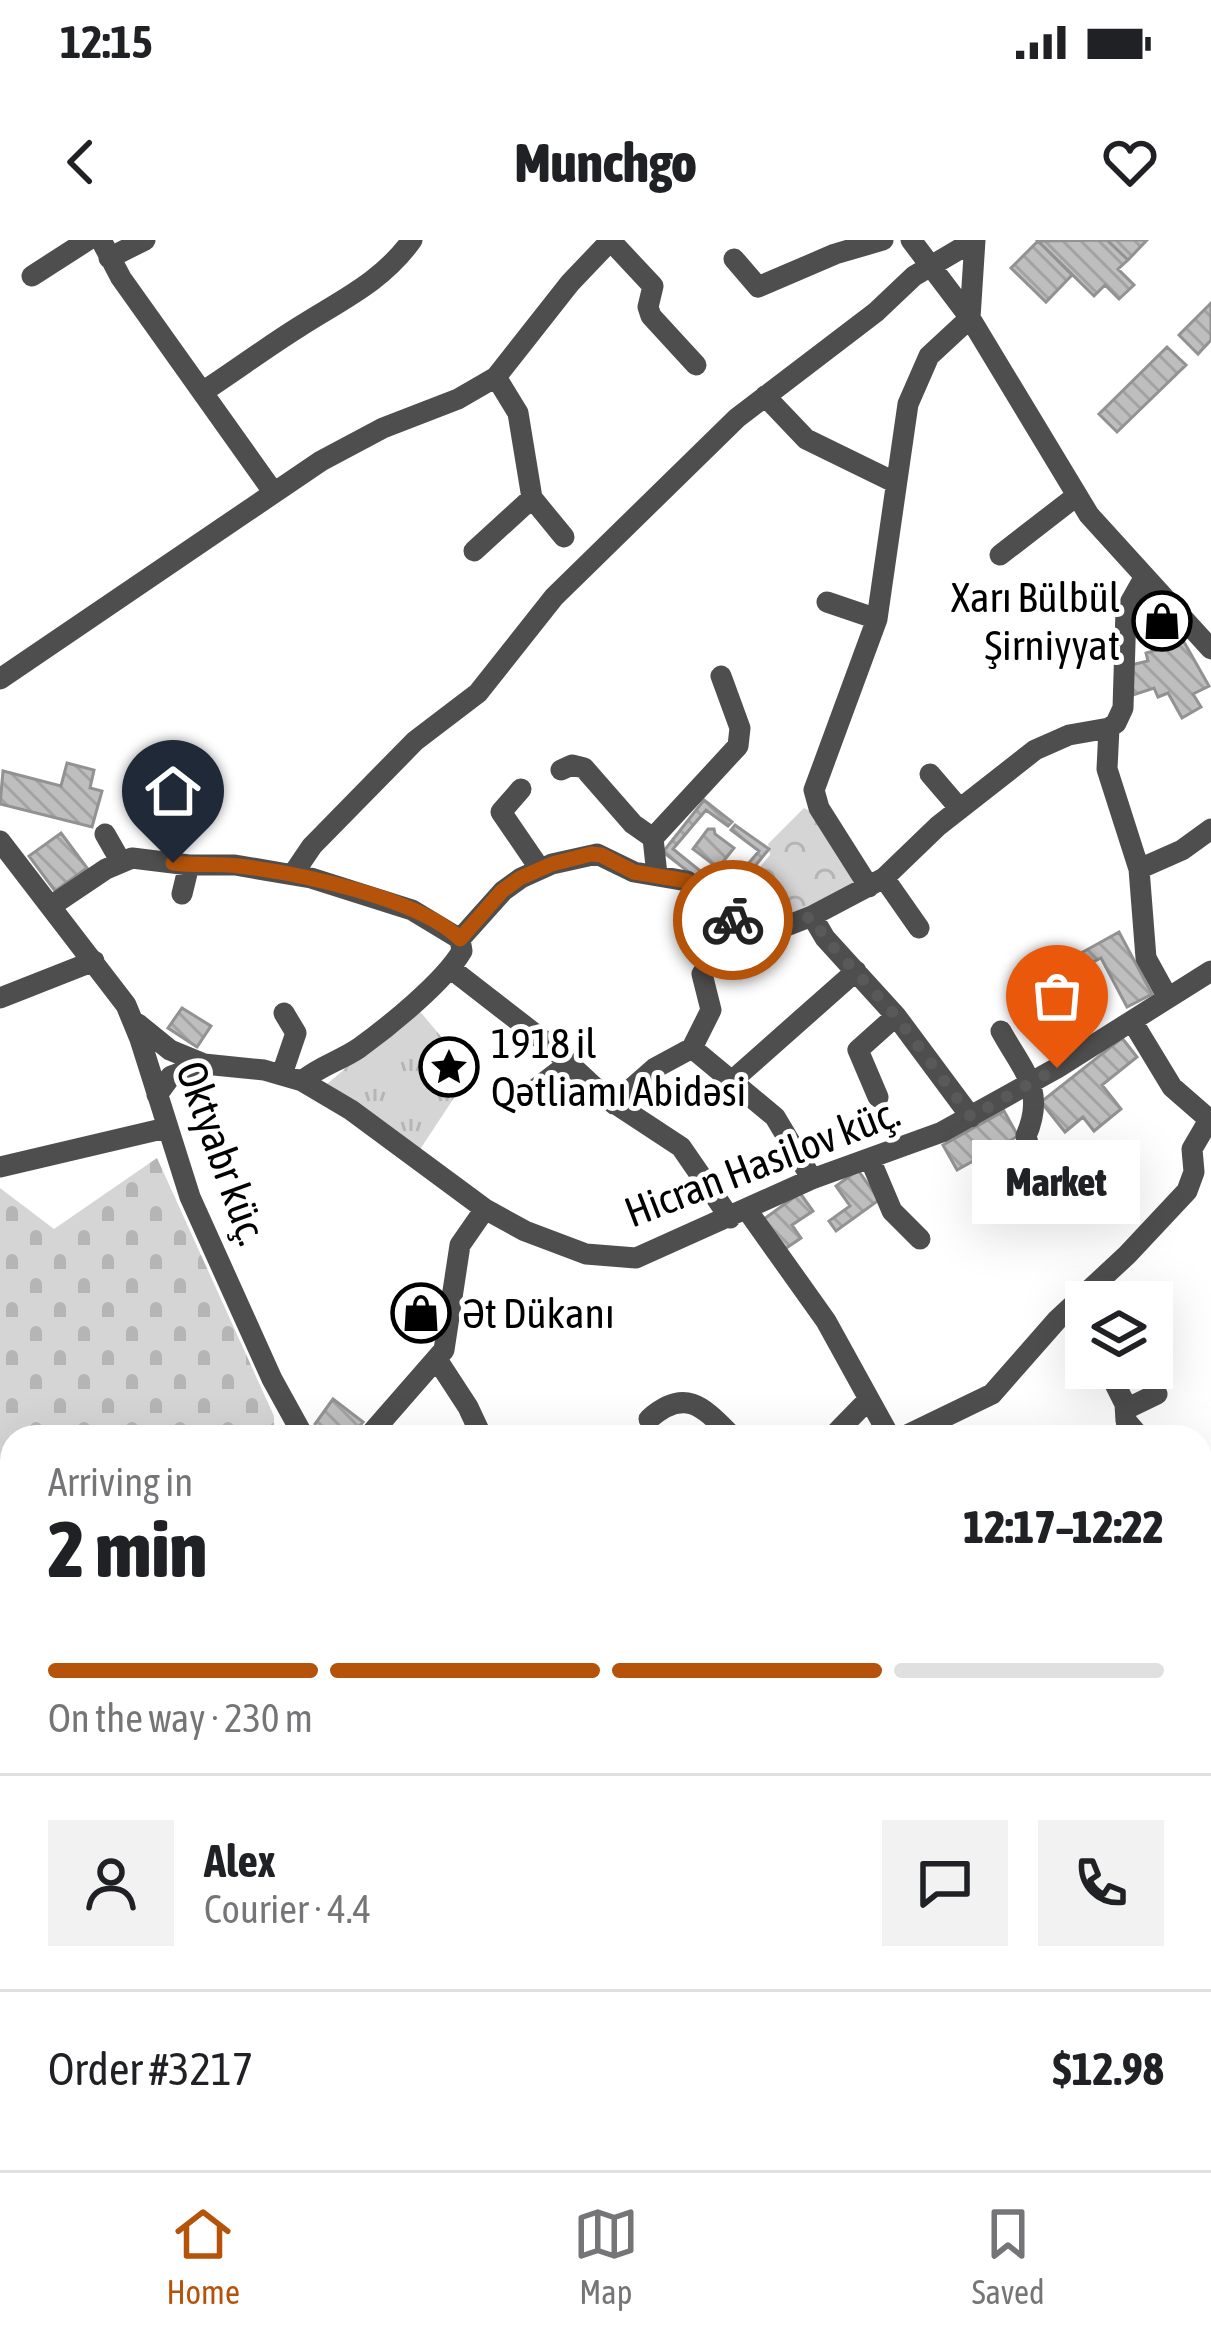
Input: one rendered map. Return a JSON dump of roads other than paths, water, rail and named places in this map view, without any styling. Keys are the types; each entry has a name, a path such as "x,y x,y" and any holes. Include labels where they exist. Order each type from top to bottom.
{"street":[{"path":"32,276 88,240"},
{"path":"146,240 105,249 274,493"},
{"path":"204,392 281,338 367,287 412,240"},
{"path":"0,679 352,443 458,399 496,377 570,283 611,240 653,286 651,316 696,365"},
{"path":"734,260 758,287 819,260 883,240"},
{"path":"911,240 970,318 1076,496 1211,649"},
{"path":"293,874 312,846 415,741 478,693 554,597 737,418 876,312 931,263 975,240"},
{"path":"920,928 818,808 814,790 877,620 895,482 915,382 940,343 970,318 975,240"},
{"path":"496,377 518,413 532,498 563,537"},
{"path":"765,396 806,439 895,482"},
{"path":"1000,555 1076,496"},
{"path":"473,551 532,498"},
{"path":"460,939 502,891 540,868 597,854 634,872 687,881 749,937 758,938 877,882 1036,750 1069,735 1109,728 1120,716 1126,610 1144,578"},
{"path":"827,602 877,620"},
{"path":"653,838 738,746 740,728 721,676"},
{"path":"1109,728 1107,769 1139,869 1146,958 1168,998"},
{"path":"561,770 584,768 633,824 653,838 657,875"},
{"path":"930,774 960,809"},
{"path":"521,789 502,812 540,868"},
{"path":"1139,869 1182,850 1211,829"},
{"path":"104,834 121,862"},
{"name":"Oktyabr küç.","path":"0,841 94,961 133,1020 166,1128 212,1250 297,1425"},
{"path":"51,906 121,862 142,858 189,866 235,865 293,874 412,910 449,928 460,939 462,951 450,968 364,1044 292,1078 296,1033 284,1013"},
{"path":"182,894 189,866"},
{"path":"812,916 825,938 896,1016 971,1117"},
{"path":"614,1104 655,1068 692,1048 711,1010 702,974 738,925"},
{"path":"0,998 94,961"},
{"path":"450,968 614,1104 681,1148 826,1321 883,1425"},
{"path":"734,1079 856,971"},
{"name":"Hicran Hasilov küç.","path":"133,1020 170,1050 204,1064 292,1078 351,1110 485,1209 549,1242 625,1259 650,1255 812,1179 920,1142 971,1117 1211,971"},
{"path":"878,1097 858,1049 896,1016"},
{"path":"1103,1281 1187,1191 1194,1172 1192,1149 1210,1120 1172,1087 1132,1021"},
{"path":"1001,1031 1030,1082 1035,1118 1025,1136 1032,1158"},
{"path":"692,1048 775,1117 812,1179"},
{"path":"150,1068 156,1057 170,1050"},
{"path":"157,1095 171,1076 204,1064"},
{"path":"525,1097 568,1064"},
{"path":"0,1167 166,1128"},
{"path":"870,1160 892,1211 920,1239"},
{"path":"379,1425 438,1361 448,1330 460,1245 485,1209"},
{"path":"928,1425 992,1394 1065,1321"},
{"path":"438,1361 476,1425"},
{"path":"1117,1389 1130,1425"},
{"path":"1126,1409 1157,1394"},
{"path":"844,1425 868,1400"},
{"path":"649,1419 679,1401 698,1406 720,1425"}],"place":[{"name":"Xarı Bülbül Şirniyyat","path":"1162,621"},
{"name":"1918 il Qətliamı Abidəsi","path":"449,1067"},
{"name":"Market","path":"1057,1068"},
{"name":"Ət Dükanı","path":"421,1313"}]}
